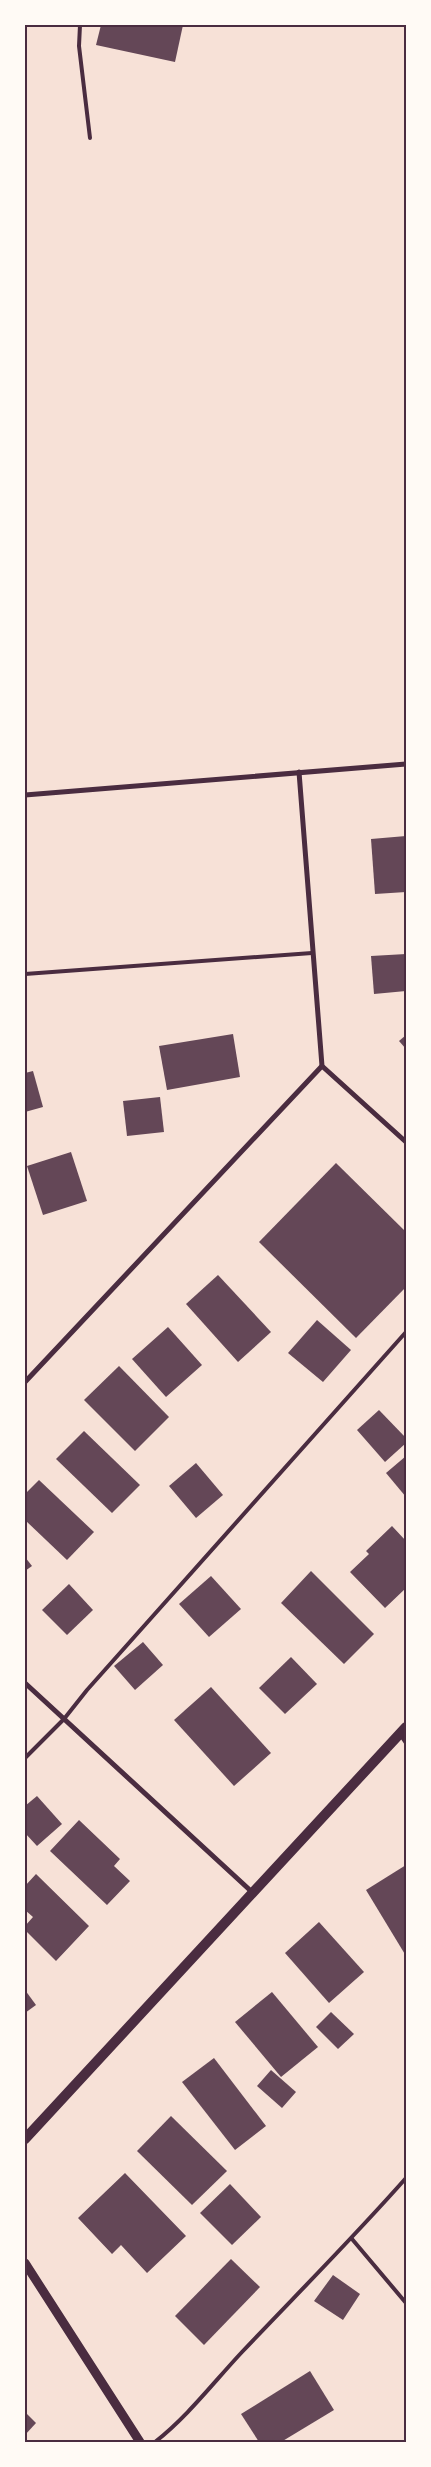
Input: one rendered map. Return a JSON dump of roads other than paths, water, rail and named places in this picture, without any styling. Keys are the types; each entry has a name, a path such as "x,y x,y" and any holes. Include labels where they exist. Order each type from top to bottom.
{"main road":[{"path":"25,2140 252,1892 404,1734"}],"street":[{"path":"25,795 406,764"},
{"path":"299,772 322,1066 406,1142"},
{"path":"25,1382 322,1066"},
{"path":"25,1684 252,1892"},
{"path":"25,2262 140,2442"}],"lane":[{"path":"80,25 79,46 90,138"},
{"path":"25,974 312,953"},
{"path":"25,1758 64,1719 100,1675 406,1332"},
{"path":"155,2442 196,2404 242,2352 352,2239 406,2178"},
{"path":"352,2239 406,2303"}]}
